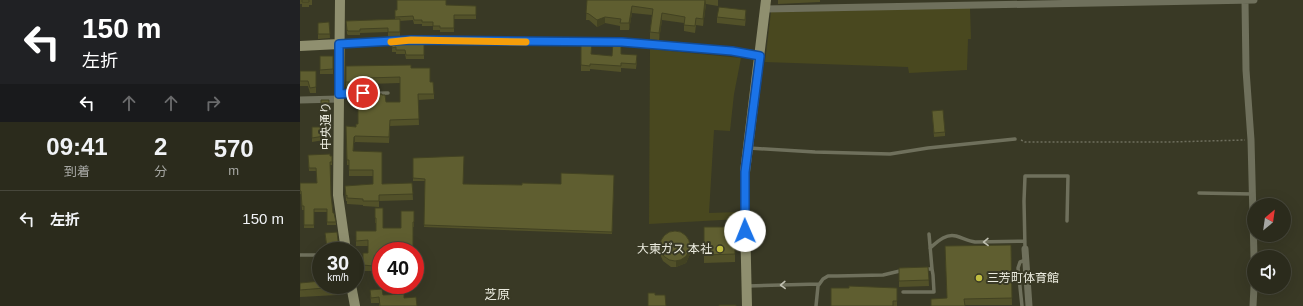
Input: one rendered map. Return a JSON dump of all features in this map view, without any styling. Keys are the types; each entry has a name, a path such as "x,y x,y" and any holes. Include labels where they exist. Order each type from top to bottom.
{"street":[{"name":"中央通り","path":"340,0 338,195 345,242"},
{"path":"747,306 745,172 766,4 1254,0"},
{"path":"1245,1 1246,70 1251,140 1254,250"},
{"path":"300,46 411,40 622,42 732,51 760,56"},
{"path":"300,100 339,97"},
{"path":"1025,250 1029,306"},
{"path":"353,294 355,306"},
{"path":"1253,306 1254,294"}],"lane":[{"path":"339,97 388,93"},
{"path":"748,148 890,154 928,148 1015,139"},
{"path":"1025,250 1025,176 1068,176 1067,221"},
{"path":"1199,193 1252,194"},
{"path":"903,292 934,292 929,234"},
{"path":"930,248 946,236 950,235 975,242 1025,242"},
{"path":"300,256 312,255"},
{"path":"1022,306 1018,268 1020,262 1026,260"},
{"path":"918,270 932,269"},
{"path":"816,306 816,292 819,284 828,276 883,275 895,271 911,270"},
{"path":"746,286 819,284"}],"path":[{"path":"1015,139 1025,142 1169,142 1251,140"}],"shaded area":[{"path":"970,8 971,39 968,39 967,70 909,73 908,67 765,62 771,12"},
{"path":"650,49 741,58 734,94 730,131 714,130 709,213 740,212 740,219 649,224"}],"building":[{"path":"302,0 309,0 309,2 302,2"},
{"path":"397,0 446,0 446,5 476,6 476,15 454,15 454,28 440,28 440,26 433,26 433,22 414,20 413,16 395,17"},
{"path":"587,0 705,0 703,19 696,18 695,26 684,25 685,17 662,13 659,33 650,32 653,9 632,6 629,23 620,23 621,19 605,17 597,20 586,13"},
{"path":"719,7 746,10 745,20 717,17"},
{"path":"400,19 400,32 388,32 388,28 360,29 360,31 347,30 346,21"},
{"path":"329,22 330,34 318,34 318,23"},
{"path":"409,42 409,44 424,43 424,55 406,55 405,50 396,50 396,47 392,48 392,43"},
{"path":"581,42 592,42 591,54 612,56 613,42 621,43 621,54 637,55 636,64 621,63 621,66 590,64 590,66 581,65"},
{"path":"320,56 333,56 333,69 320,70"},
{"path":"411,65 411,68 430,68 430,82 433,82 434,94 418,94 419,119 390,120 389,137 355,136 353,151 382,152 382,184 412,183 413,194 379,195 379,201 363,201 363,199 347,198 345,186 373,184 373,170 349,170 349,160 347,160 346,126 356,127 356,124 358,124 360,94 382,94 385,95 386,102 400,102 400,77 367,78 367,82 346,82 346,66"},
{"path":"300,71 316,71 316,87 310,88 308,81 300,81"},
{"path":"321,100 329,100 329,108 321,108"},
{"path":"943,110 945,132 934,133 932,111"},
{"path":"312,127 323,127 324,136 312,138"},
{"path":"330,154 330,156 332,156 332,162 330,162 331,195 333,213 336,222 327,222 327,209 314,209 314,225 304,225 304,206 302,206 300,183 317,183 316,168 309,168 308,155"},
{"path":"464,156 463,184 561,184 561,173 614,175 612,232 424,225 425,179 413,178 413,158"},
{"path":"375,208 383,208 383,228 401,228 401,211 414,211 413,242 372,242 372,266 364,265 364,253 368,253 368,240 356,241 356,231 376,231"},
{"name":"大東ガス 本社","path":"704,227 735,227 735,254 704,255"},
{"path":"675,231 686,235 690,246 686,257 675,261 664,257 660,246 664,235"},
{"path":"337,232 338,242 326,242 325,233"},
{"name":"三芳町体育館","path":"1011,245 1012,298 964,299 965,306 931,306 931,299 947,298 945,246"},
{"path":"928,267 929,280 899,281 899,268"},
{"path":"312,282 312,289 300,290 300,283"},
{"path":"849,286 897,288 897,301 893,301 893,306 831,306 831,288 849,288"},
{"path":"370,290 372,290 372,294 404,294 404,298 416,297 417,306 380,306 379,297 371,298"},
{"path":"648,293 665,295 666,306 648,306"},
{"path":"736,305 736,306 719,306"}],"slow traffic":[{"path":"391,42 411,40 526,42"}],"place":[{"name":"大東ガス 本社","path":"720,249"},
{"name":"三芳町体育館","path":"979,278"}],"district":[{"name":"芝原","path":"497,294"}],"route":[{"path":"363,93 339,94 339,44 411,40 622,42 732,51 760,56 745,172 745,231"}]}
